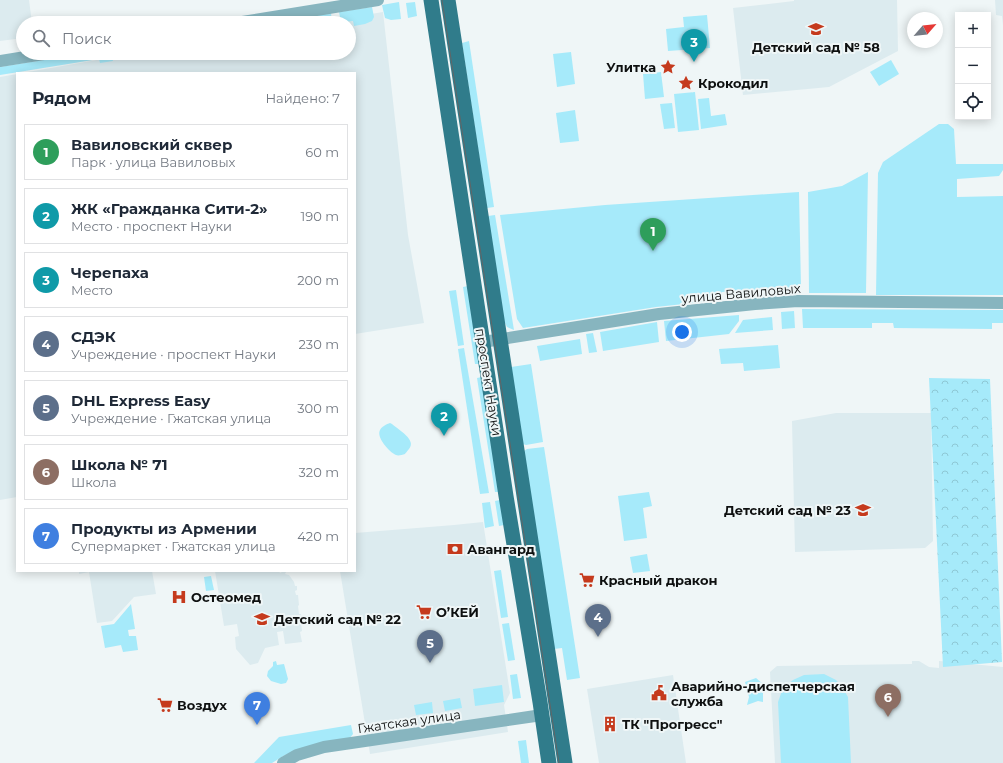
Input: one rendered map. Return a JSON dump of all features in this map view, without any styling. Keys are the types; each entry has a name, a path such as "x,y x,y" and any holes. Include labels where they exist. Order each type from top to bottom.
{"main road":[{"name":"проспект Науки","path":"431,0 506,496 549,763"},
{"name":"проспект Науки","path":"448,0 564,763"}],"street":[{"path":"279,16 378,0"},
{"path":"0,61 16,58"},
{"name":"улица Вавиловых","path":"483,342 659,314 755,304 798,301 1003,303"},
{"name":"Гжатская улица","path":"283,763 298,755 324,747 542,715"}],"shaded area":[{"path":"0,0 29,0 31,16 16,16 16,39 0,41"},
{"name":"Детский сад № 58","path":"794,0 897,0 898,51 829,87 743,95 733,8"},
{"path":"995,0 1003,0 1003,25 1002,16 996,15"},
{"path":"383,12 408,235 424,323 356,334 356,72 28,72 97,60 356,60 356,16"},
{"path":"16,74 16,497 0,500 0,77"},
{"name":"Детский сад № 23","path":"836,413 931,413 933,541 925,548 795,552 792,421"},
{"name":"О’КЕЙ","path":"483,522 510,693 504,705 508,732 370,754 340,572 356,572 356,533"},
{"path":"89,572 152,572 156,594 134,597 112,621 97,623"},
{"name":"Детский сад № 22","path":"215,572 286,572 285,574 289,575 295,586 297,586 297,590 295,591 296,595 298,595 299,614 301,614 302,631 300,632 302,642 285,644 283,631 277,632 279,645 265,648 258,663 250,665 236,649 235,637 239,636 237,624 224,626"},
{"path":"912,661 919,661 929,667 939,668 939,661 1003,667 1003,763 775,763 770,672 777,666 912,664"},
{"path":"673,675 686,763 599,763 587,689"}],"green space":[{"path":"399,2 401,19 391,20 385,18 382,5"},
{"path":"415,2 417,16 408,18 406,3"},
{"path":"372,7 374,17 372,21 356,26 356,16 340,16 339,12"},
{"path":"331,13 331,16 313,16"},
{"path":"707,15 710,48 668,51 666,29 684,27 683,17"},
{"path":"469,41 494,207 487,208 462,43"},
{"path":"571,52 575,84 557,87 553,54"},
{"path":"44,60 93,60 0,75 0,67"},
{"path":"99,60 113,61 100,63"},
{"path":"891,60 899,74 879,86 870,72"},
{"path":"661,72 664,97 645,99 643,74"},
{"path":"695,92 699,130 678,132 674,94"},
{"path":"709,98 711,116 725,114 727,125 701,129 698,99"},
{"path":"672,103 675,128 664,129 660,104"},
{"path":"575,110 579,141 560,143 556,113"},
{"path":"939,124 948,124 954,129 956,164 1003,164 1003,170 999,176 957,179 957,197 1003,196 1003,295 876,295 878,173 883,162"},
{"path":"868,172 866,293 809,293 808,192 842,186"},
{"path":"799,192 801,287 722,292 721,300 656,307 523,328 517,319 500,215 605,205"},
{"path":"495,215 514,330 507,327 504,321 488,216"},
{"path":"468,286 479,364 475,364 463,287"},
{"path":"456,290 464,345 458,346 449,291"},
{"path":"802,309 1003,310 1003,323 992,323 992,329 894,328 893,323 872,323 872,328 803,328"},
{"path":"794,311 795,328 782,329 781,312"},
{"path":"739,315 739,321 729,334 666,341 664,321"},
{"path":"772,317 773,330 735,333 743,320"},
{"path":"657,322 659,342 603,351 600,332"},
{"path":"593,333 597,352 589,353 586,334"},
{"path":"580,339 582,354 540,361 537,346"},
{"path":"778,345 780,368 744,371 743,363 721,364 719,349"},
{"path":"464,348 489,493 480,494 458,349"},
{"path":"531,364 543,442 526,445 523,444 511,367"},
{"path":"482,377 499,492 495,492 477,378"},
{"path":"929,378 990,379 1002,662 943,667"},
{"path":"390,423 406,435 411,442 411,446 405,454 396,455 387,448 381,440 379,433 380,430"},
{"path":"544,447 580,678 567,680 562,648 554,649 524,451 527,449"},
{"path":"649,492 652,506 643,508 647,538 624,541 618,496"},
{"path":"500,500 504,525 499,526 495,501"},
{"path":"490,502 494,526 485,528 482,503"},
{"path":"647,554 650,571 633,573 630,557"},
{"path":"501,570 508,617 501,618 494,571"},
{"path":"211,576 214,590 206,591 204,577"},
{"path":"131,604 135,629 128,630 129,636 136,636 138,650 123,652 121,645 105,648 101,626 114,624"},
{"path":"509,623 515,660 508,661 502,624"},
{"path":"276,661 277,665 284,664 288,679 286,683 281,684 271,681 267,676 268,671 273,666 273,662"},
{"path":"517,674 521,698 513,699 510,675"},
{"path":"824,674 836,680 848,697 851,763 781,763 778,702 783,688 793,680 804,675"},
{"path":"756,678 763,684 763,702 758,701 747,705 749,697 745,682"},
{"path":"502,685 504,702 475,706 473,689"},
{"path":"460,698 462,708 445,711 443,701"},
{"path":"432,702 433,713 416,715 414,705"},
{"path":"351,725 353,734 349,739 285,755 272,763 254,763 279,737"},
{"path":"526,740 529,763 521,763 518,741"}],"tram line":[{"path":"442,0 559,763"}],"place":[{"name":"Детский сад № 58","path":"816,29"},
{"name":"Черепаха","path":"694,62"},
{"name":"Улитка","path":"668,67"},
{"name":"Крокодил","path":"686,83"},
{"name":"Вавиловский сквер","path":"653,251"},
{"name":"ЖК «Гражданка Сити-2»","path":"444,436"},
{"name":"Детский сад № 23","path":"863,510"},
{"name":"Авангард","path":"455,549"},
{"name":"Красный дракон","path":"587,580"},
{"name":"Остеомед","path":"179,597"},
{"name":"О’КЕЙ","path":"424,612"},
{"name":"Детский сад № 22","path":"262,619"},
{"name":"СДЭК","path":"598,637"},
{"name":"DHL Express Easy","path":"430,663"},
{"name":"Аварийно-диспетчерская служба","path":"659,693"},
{"name":"Воздух","path":"165,705"},
{"name":"Школа № 71","path":"888,717"},
{"name":"ТК \"Прогресс\"","path":"610,724"},
{"name":"Продукты из Армении","path":"257,725"}]}
